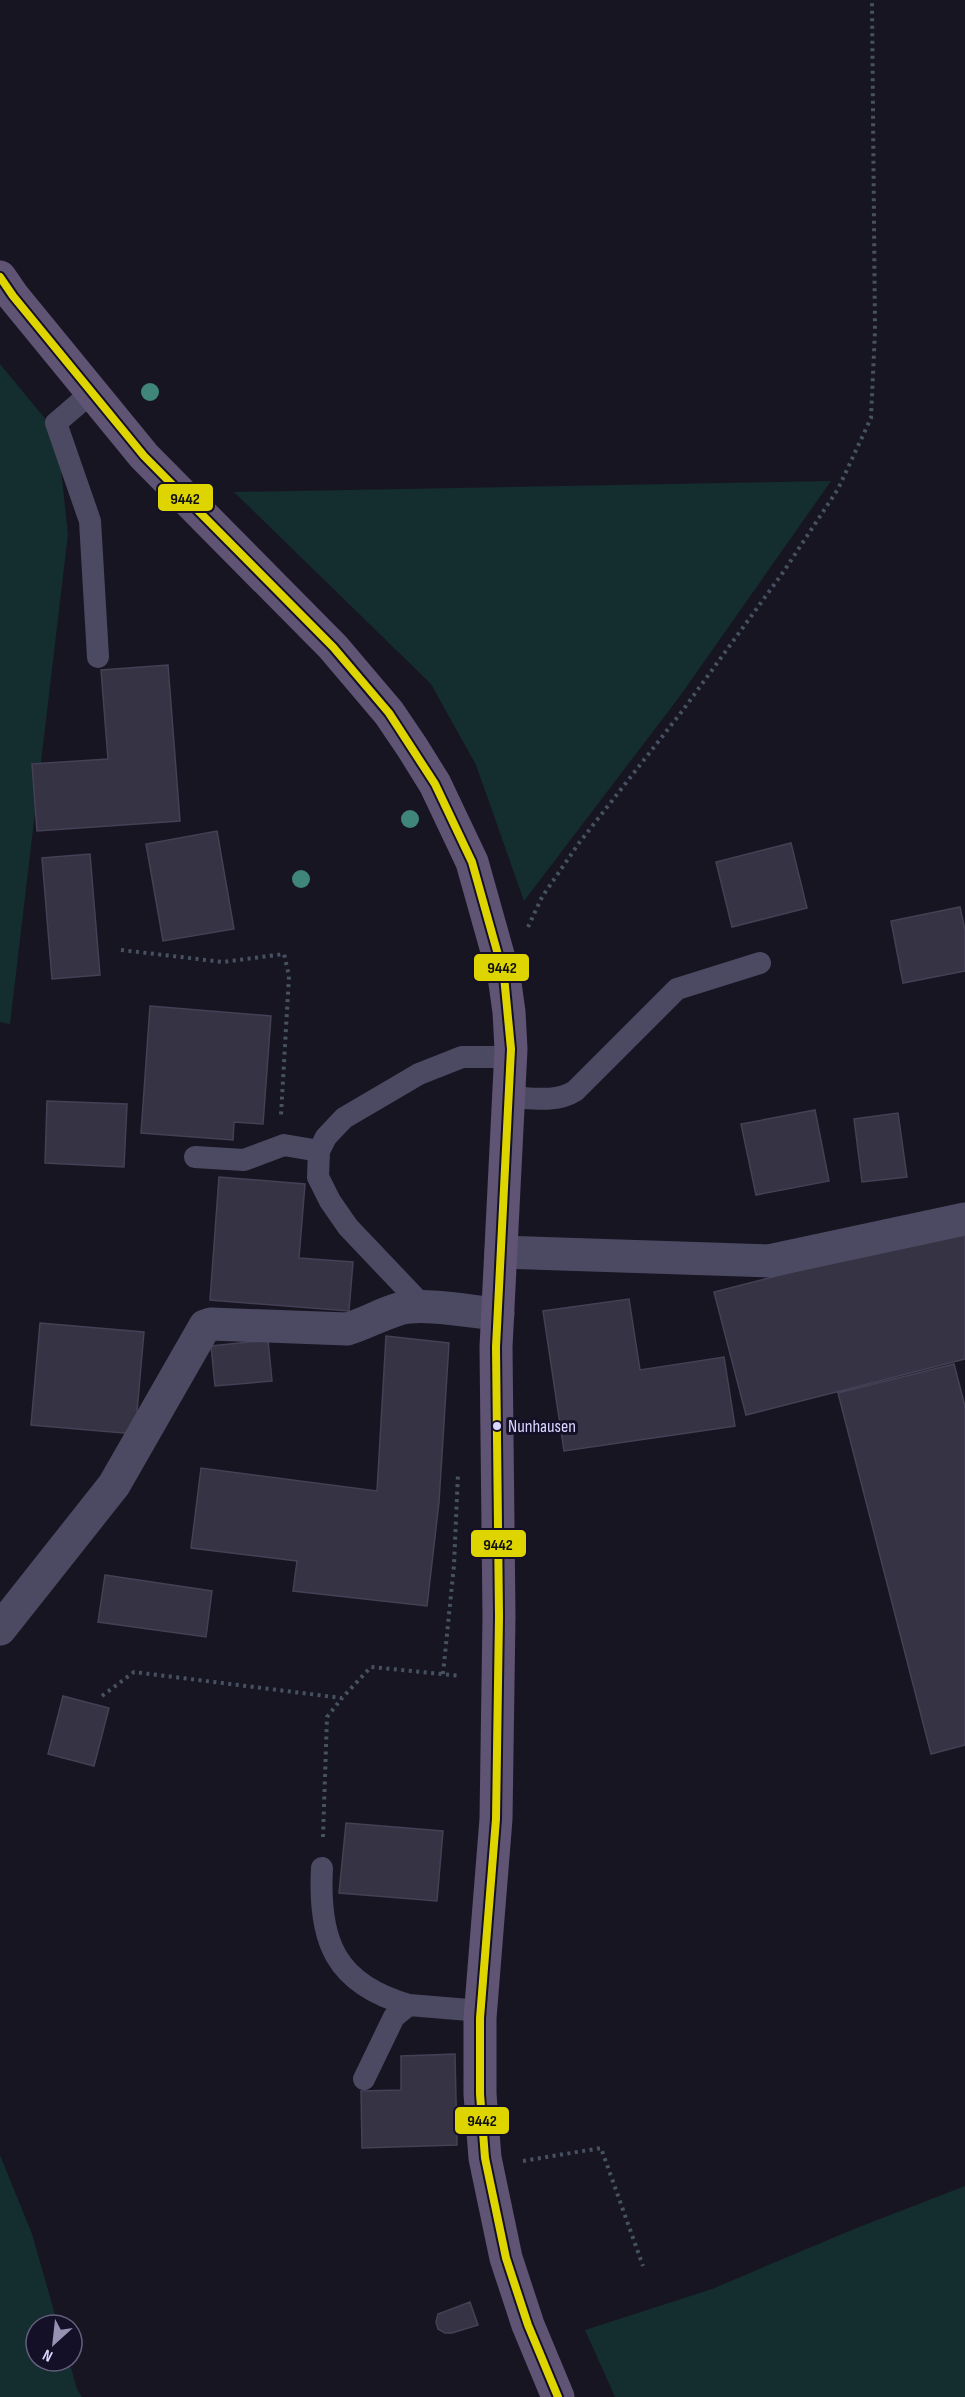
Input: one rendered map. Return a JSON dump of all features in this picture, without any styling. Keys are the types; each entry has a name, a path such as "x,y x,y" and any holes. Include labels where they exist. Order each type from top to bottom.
{"main road":[{"path":"0,277 91,393 144,456 333,647 389,713 435,784 472,862 504,976 509,1012 511,1057 498,1314 496,1819 481,2011 480,2094 487,2167 506,2258 528,2325 558,2397"}],"street":[{"path":"501,1252 769,1262 965,1219"},
{"path":"0,1629 114,1485 206,1326 211,1324 347,1329 401,1308 424,1307 498,1314"}],"lane":[{"path":"91,393 56,423 90,521 98,657"},
{"path":"510,1097 556,1099 566,1097 575,1091 677,989 760,963"},
{"path":"424,1307 348,1227 330,1202 318,1177 319,1151 326,1137 344,1118 419,1074 462,1057 511,1057"},
{"path":"195,1157 244,1160 284,1145 319,1151"},
{"path":"322,1868 320,1899 324,1927 336,1957 349,1974 367,1988 409,2005 481,2011"},
{"path":"364,2079 394,2017 409,2005"}],"path":[{"path":"528,928 542,897 579,843 683,710 784,571 838,489 871,418 875,332 872,0"},
{"path":"121,950 223,962 284,954 289,976 281,1127 284,1145"},
{"path":"443,1674 454,1565 458,1470"},
{"path":"322,1868 327,1717 370,1667 498,1679"},
{"path":"102,1696 134,1672 342,1698"},
{"path":"487,2167 601,2148 643,2266"}],"green space":[{"path":"0,364 57,433 68,534 10,1024 0,1022"},
{"path":"831,481 680,696 524,901 476,765 431,684 234,492"},
{"path":"0,2155 32,2234 55,2313 24,2313 24,2373 72,2373 82,2397 0,2397"},
{"path":"965,2186 965,2397 615,2397 585,2330 712,2289 854,2229"}],"building":[{"path":"168,665 180,821 37,831 32,764 108,759 101,670"},
{"path":"217,831 234,929 163,941 146,844"},
{"path":"791,843 807,908 732,927 716,862"},
{"path":"90,854 100,975 52,979 42,858"},
{"path":"960,907 965,930 965,971 903,983 891,921"},
{"path":"150,1006 271,1016 263,1124 234,1122 233,1140 141,1133"},
{"path":"47,1101 127,1104 124,1167 45,1163"},
{"path":"815,1110 829,1181 756,1195 741,1124"},
{"path":"898,1113 907,1177 862,1182 854,1119"},
{"path":"219,1177 305,1184 299,1258 353,1262 349,1311 210,1300"},
{"path":"965,1228 965,1359 746,1415 714,1292"},
{"path":"629,1299 640,1370 724,1357 735,1426 564,1451 543,1311"},
{"path":"40,1323 144,1332 135,1434 31,1425"},
{"path":"386,1336 449,1343 439,1502 427,1606 293,1591 297,1561 191,1548 201,1468 377,1491"},
{"path":"268,1340 272,1381 215,1386 211,1346"},
{"path":"954,1364 965,1406 965,1745 931,1754 838,1393"},
{"path":"105,1575 212,1591 206,1637 98,1622"},
{"path":"63,1696 109,1708 94,1766 48,1754"},
{"path":"346,1823 443,1831 437,1901 339,1893"},
{"path":"455,2054 457,2145 362,2148 361,2091 401,2090 401,2056"},
{"path":"470,2302 478,2325 452,2333 445,2333 438,2329 436,2322 438,2314"}],"transit line":[{"name":"9442","path":"0,277 144,456 333,647 389,713 435,784 472,862 504,976 511,1049 496,1347 499,1616 496,1819 480,2018 480,2094 485,2158 506,2258 528,2325 558,2397"}],"place":[{"name":"Nunhausen","path":"497,1426"}]}
